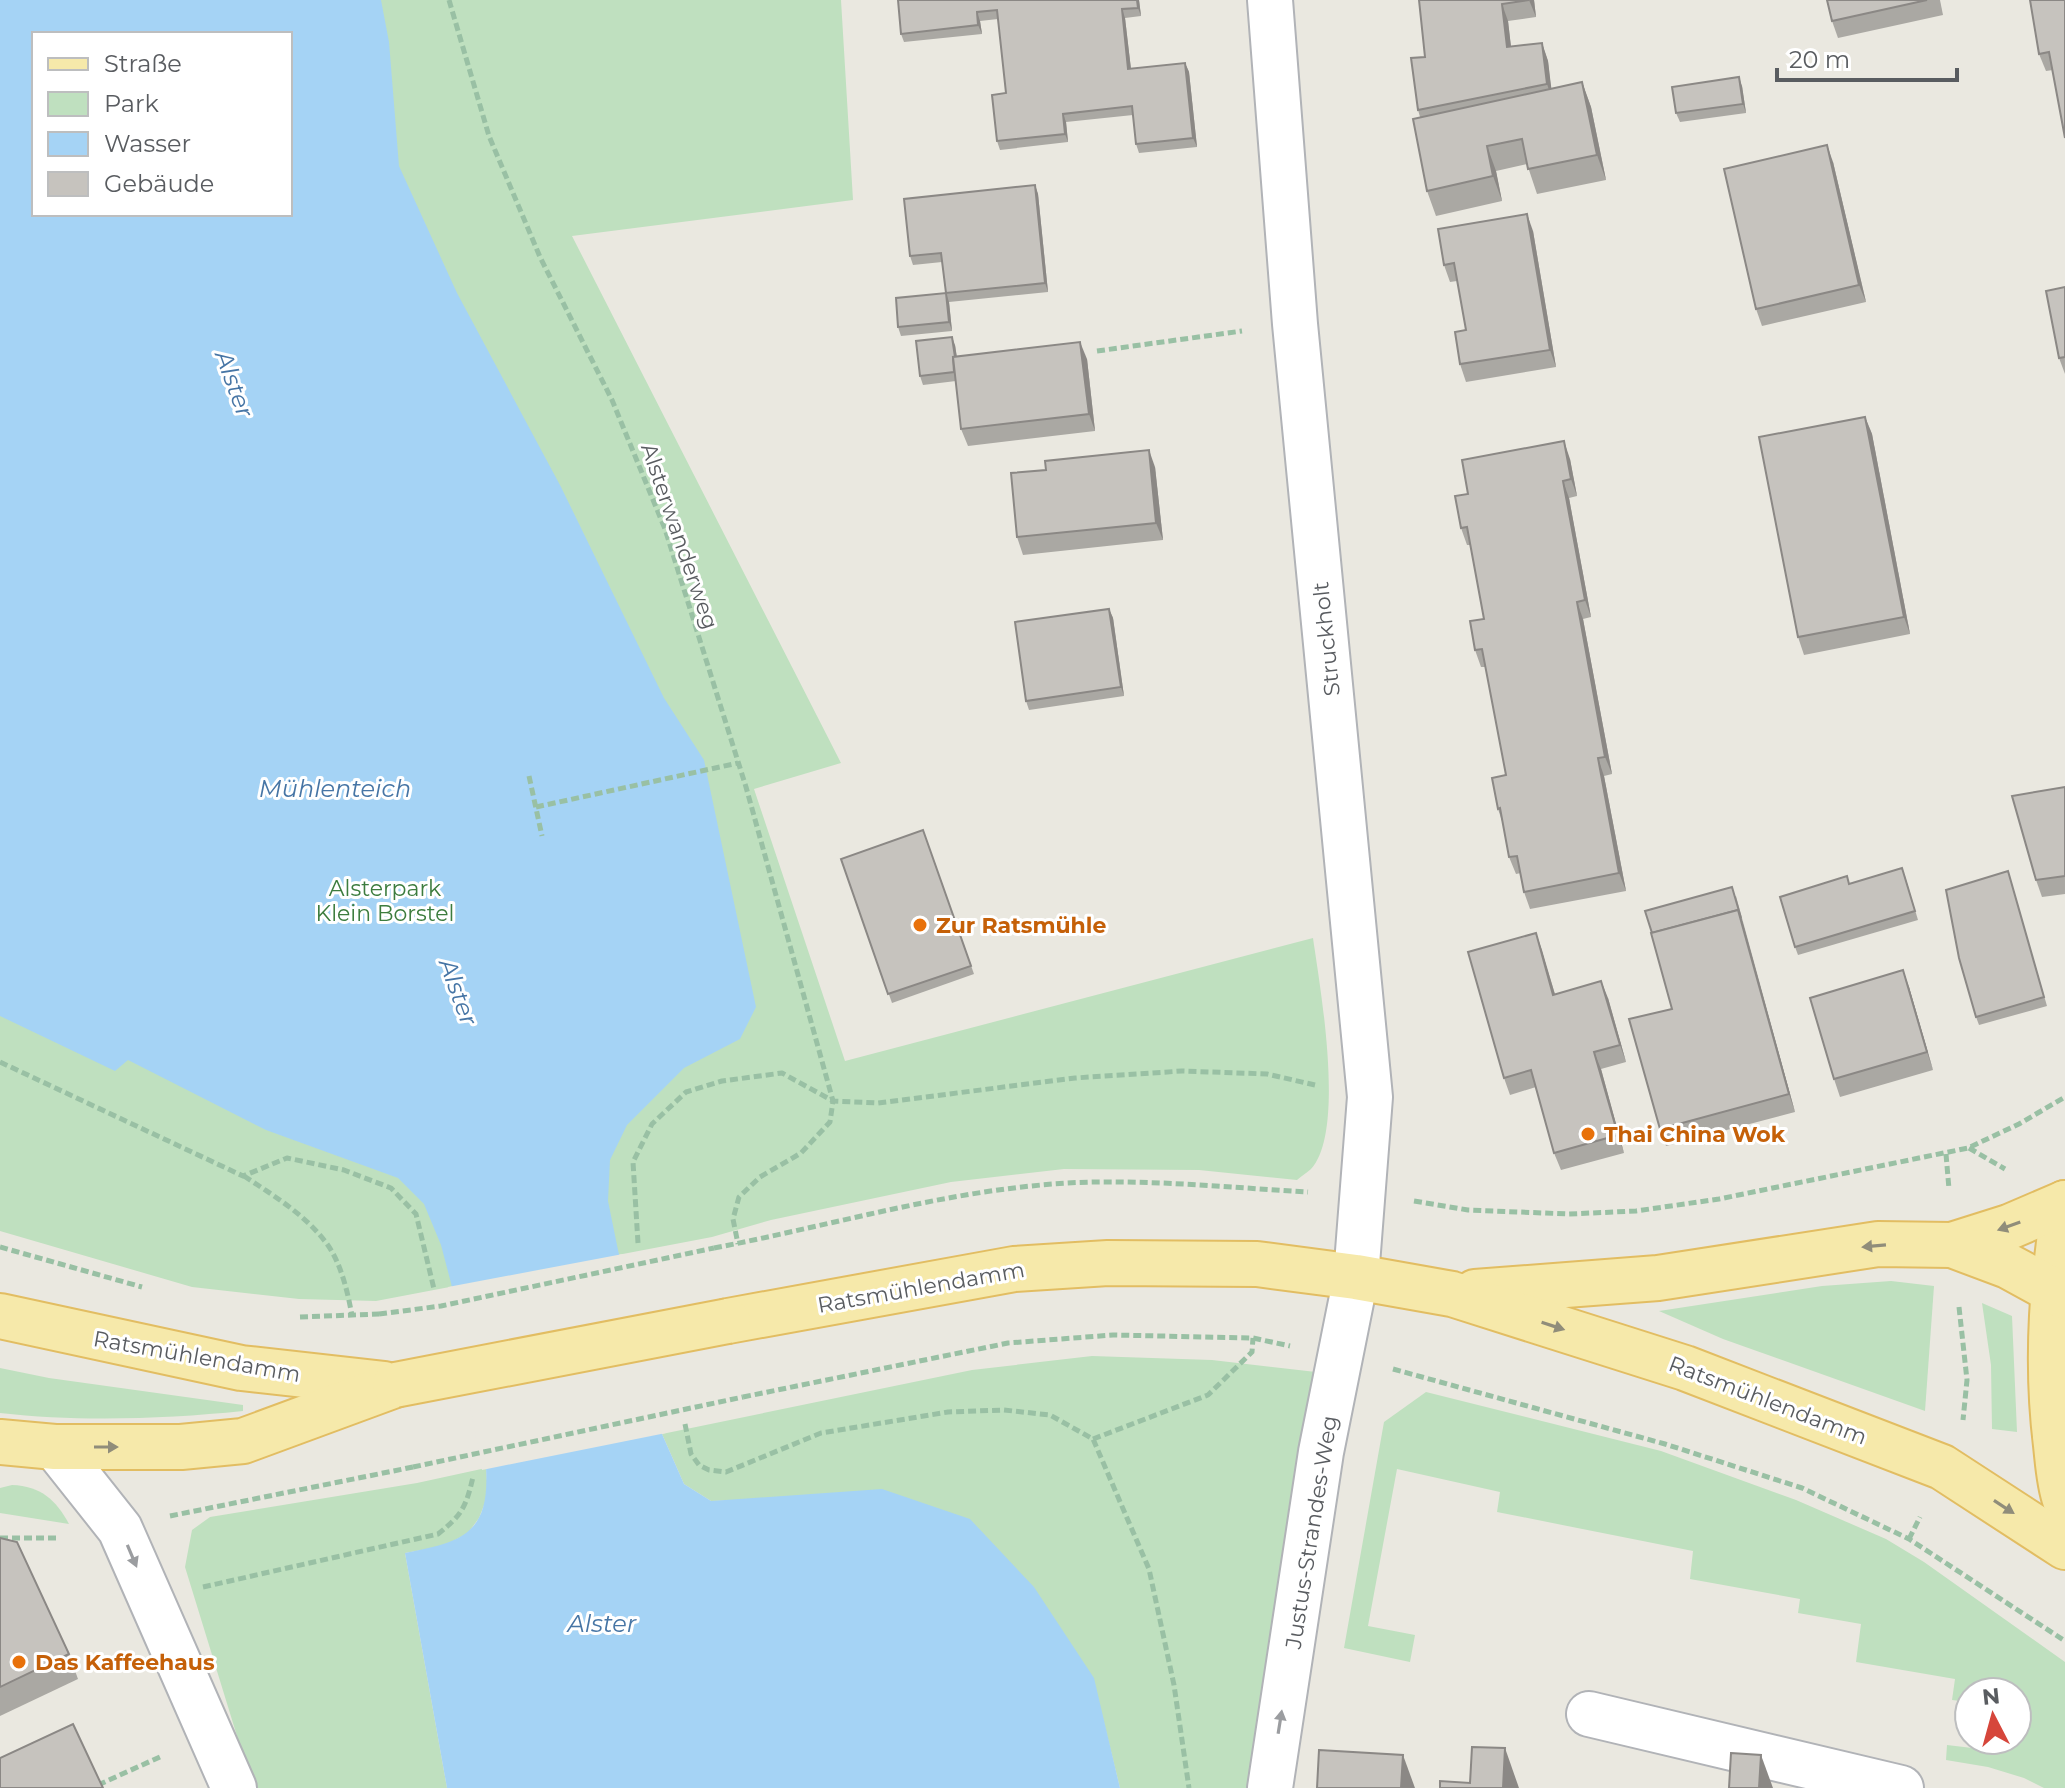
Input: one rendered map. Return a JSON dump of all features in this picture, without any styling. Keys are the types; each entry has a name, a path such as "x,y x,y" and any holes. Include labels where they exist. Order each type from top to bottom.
{"main road":[{"path":"1952,1245 2009,1227 2065,1203 2052,1410 2065,1500"},
{"name":"Ratsmühlendamm","path":"1452,1294 1658,1278 1878,1244 1952,1245 2008,1266 2059,1293"},
{"name":"Ratsmühlendamm","path":"0,1442 55,1447 181,1447 243,1441 395,1385 1014,1269 1092,1264 1257,1264 1452,1294 1685,1368 1942,1467 2065,1547"},
{"name":"Ratsmühlendamm","path":"0,1316 241,1368 395,1385"}],"street":[{"name":"Struckholt","path":"1270,0 1295,324 1370,1097 1356,1277"},
{"name":"Justus-Strandes-Weg","path":"1270,1788 1321,1452 1356,1277"},
{"path":"55,1447 120,1529 234,1788"},
{"path":"1589,1714 1901,1788"}],"path":[{"name":"Alsterwanderweg","path":"449,0 489,136 540,257 612,400 665,529 738,763 833,1101"},
{"path":"1097,351 1295,324"},
{"path":"536,807 738,763"},
{"path":"529,776 542,836"},
{"path":"0,1062 243,1176 293,1209 329,1245 347,1291 352,1316"},
{"path":"638,1243 633,1162 652,1124 686,1092 722,1081 782,1073 833,1101 878,1103 1075,1078 1182,1071 1267,1074 1370,1097"},
{"path":"1413,1201 1468,1210 1569,1214 1636,1211 1719,1199 1968,1148 2019,1124 2065,1097"},
{"path":"738,1244 733,1219 739,1197 760,1177 801,1153 830,1122 833,1101"},
{"path":"1968,1148 2000,1166"},
{"path":"1946,1154 1949,1188"},
{"path":"243,1176 287,1158 344,1170 391,1188 416,1214 434,1289"},
{"path":"299,1317 379,1314 441,1306 955,1198 1095,1182 1311,1192"},
{"path":"0,1247 153,1291"},
{"path":"1958,1293 1967,1380 1963,1423"},
{"path":"188,1511 1008,1343 1113,1335 1253,1338 1293,1346"},
{"path":"1093,1439 1208,1395 1252,1352 1253,1338"},
{"path":"1403,1371 1665,1444 1802,1488 1909,1539 2065,1641"},
{"path":"685,1424 691,1454 699,1465 726,1472 821,1433 948,1412 1004,1410 1050,1415 1093,1439 1149,1569 1174,1685 1189,1788"},
{"path":"152,1603 182,1591 438,1534 458,1518 467,1504 473,1477"},
{"path":"1909,1539 1923,1511"},
{"path":"0,1538 71,1538"},
{"path":"97,1785 210,1734"}],"green space":[{"name":"Mühlenteich","path":"0,0 841,0 853,200 572,236 841,763 754,789 845,1061 1313,938 1328,1058 1327,1124 1321,1150 1311,1169 1297,1180 1199,1170 1064,1169 951,1182 771,1220 712,1237 376,1301 299,1299 192,1287 0,1231"},
{"path":"1891,1281 1934,1286 1925,1411 1723,1339 1659,1311 1822,1286"},
{"path":"1982,1303 2012,1316 2017,1432 1992,1429 1991,1365"},
{"path":"1092,1356 1212,1360 1316,1372 1249,1788 1120,1788 1093,1678 744,1500 711,1501 684,1484 662,1434 972,1370"},
{"path":"0,1368 49,1378 243,1405 243,1411 122,1418 60,1418 0,1413"},
{"path":"1426,1392 1661,1451 1796,1500 1886,1539 1924,1562 2065,1662 2065,1788 2044,1788 1988,1767 1946,1760 1947,1745 1953,1746 1953,1756 2033,1756 2033,1676 1953,1676 1953,1679 1856,1662 1861,1624 1798,1613 1800,1599 1690,1579 1693,1551 1497,1512 1500,1492 1397,1469 1368,1626 1415,1635 1410,1662 1344,1648 1384,1422"},
{"path":"486,1468 488,1495 479,1518 468,1533 444,1546 405,1553 447,1788 253,1788 185,1567 192,1530 210,1517 417,1483"},
{"path":"12,1485 39,1491 59,1508 69,1524 0,1513 0,1488"}],"water":[{"name":"Mühlenteich","path":"0,0 381,0 389,42 399,166 457,293 561,487 664,698 704,760 756,1007 740,1039 684,1068 627,1125 610,1160 608,1201 662,1434 684,1484 711,1501 882,1489 970,1519 1034,1587 1094,1678 1120,1788 447,1788 405,1553 457,1539 468,1531 483,1508 486,1468 451,1283 441,1245 424,1204 398,1178 266,1130 128,1060 115,1071 0,1016"}],"pier":[{"path":"623,1254 666,1433 482,1470 448,1287"}],"building":[{"path":"898,0 1137,0 1138,8 1122,9 1128,69 1185,63 1193,138 1136,144 1132,106 1063,114 1065,134 997,141 992,95 1006,93 997,10 977,12 978,25 901,34"},
{"path":"1419,0 1529,0 1502,4 1507,47 1542,43 1547,84 1418,110 1411,58 1425,57"},
{"path":"1827,0 1927,0 1832,21"},
{"path":"2030,0 2065,0 2065,138 2049,52 2039,54"},
{"path":"1739,77 1743,104 1676,113 1672,87"},
{"path":"1582,82 1597,155 1528,169 1522,139 1487,146 1493,176 1427,191 1413,119"},
{"path":"1827,145 1859,285 1756,309 1724,169"},
{"path":"1035,185 1045,283 946,293 941,253 910,256 904,199"},
{"path":"1527,214 1550,350 1460,364 1455,332 1466,330 1454,263 1444,265 1438,229"},
{"path":"2065,287 2065,357 2059,358 2046,291"},
{"path":"946,293 949,322 898,327 896,298"},
{"path":"952,337 954,372 920,376 916,341"},
{"path":"1080,342 1089,414 961,429 953,357"},
{"path":"1865,417 1904,617 1798,637 1759,437"},
{"path":"1564,441 1571,479 1563,481 1585,600 1577,602 1605,757 1598,758 1619,873 1524,892 1517,856 1509,857 1492,778 1506,775 1482,649 1475,650 1470,621 1484,619 1467,527 1461,528 1455,496 1468,494 1462,460"},
{"path":"1149,450 1156,523 1017,537 1011,473 1046,470 1045,461"},
{"path":"1109,609 1121,687 1026,701 1015,622"},
{"path":"2065,787 2065,876 2036,880 2012,796"},
{"path":"923,830 971,966 888,994 841,859"},
{"path":"1902,868 1915,911 1795,947 1780,897 1847,876 1849,884"},
{"path":"2008,871 2044,997 1976,1017 1959,958 1946,890"},
{"path":"1732,887 1741,918 1738,910 1652,933 1645,911"},
{"path":"1738,910 1789,1094 1660,1129 1629,1019 1672,1009 1651,933"},
{"path":"1536,933 1553,995 1601,981 1620,1045 1594,1052 1618,1135 1554,1153 1531,1070 1504,1078 1468,952"},
{"path":"1903,970 1927,1052 1834,1079 1810,998"},
{"path":"0,1538 17,1542 69,1654 0,1687"},
{"path":"73,1724 103,1788 0,1788 0,1758"},
{"path":"1472,1747 1505,1748 1503,1788 1440,1788 1440,1781 1470,1783"},
{"path":"1319,1750 1403,1755 1401,1788 1317,1788"},
{"path":"1731,1753 1761,1755 1759,1788 1729,1788"}],"place":[{"name":"Zur Ratsmühle","path":"920,925"},
{"name":"Thai China Wok","path":"1588,1134"},
{"name":"Das Kaffeehaus","path":"19,1662"}],"water label":[{"name":"Alster","path":"234,384"},
{"name":"Alster","path":"458,992"},
{"name":"Alster","path":"602,1624"}],"park label":[{"name":"Alsterpark Klein Borstel","path":"385,900"}]}
